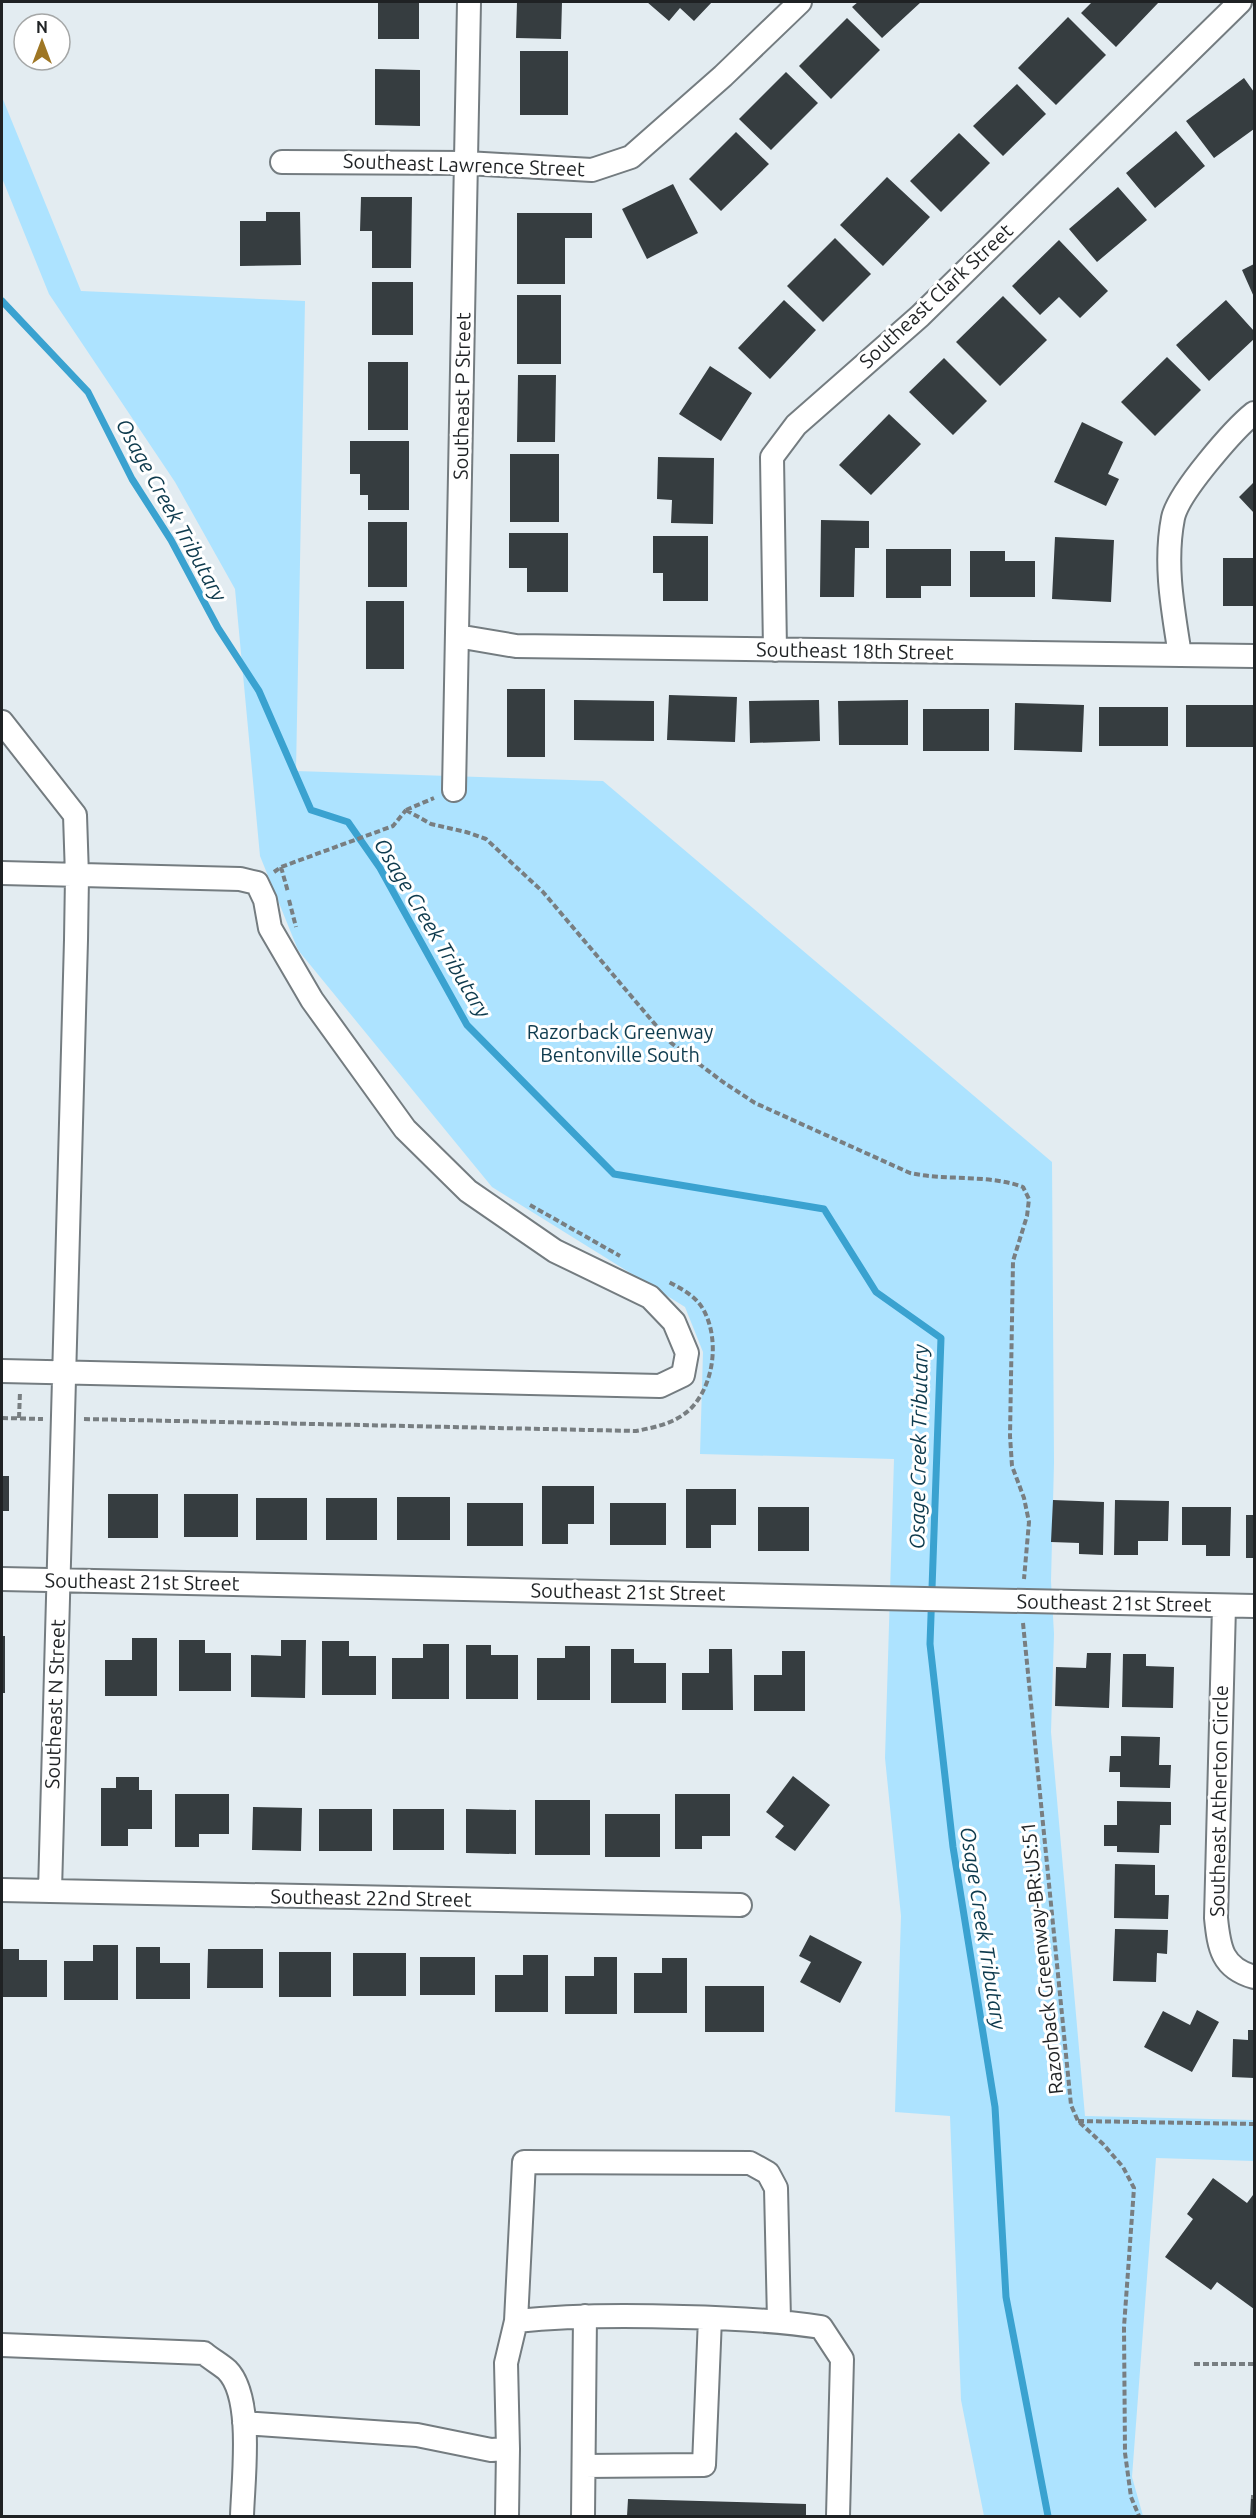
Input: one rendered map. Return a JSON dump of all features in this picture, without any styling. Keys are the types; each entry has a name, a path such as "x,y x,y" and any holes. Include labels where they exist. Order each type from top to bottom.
{"street":[{"name":"Southeast P Street","path":"454,790 470,2"},
{"name":"Southeast Lawrence Street","path":"282,162 466,163 592,170 631,157 723,76 800,2"},
{"name":"Southeast Clark Street","path":"775,650 772,456 796,425 920,316 1240,2"},
{"path":"1180,655 1168,580 1173,515 1201,470 1244,421 1254,413"},
{"name":"Southeast 18th Street","path":"457,636 516,646 1254,656"},
{"name":"Southeast N Street","path":"2,722 75,815 77,876 50,1891"},
{"path":"2,873 240,879 257,883 265,900 270,928 312,1000 405,1129 468,1191 555,1251 650,1297 674,1322 687,1353 683,1375 660,1386 2,1371"},
{"name":"Southeast 21st Street","path":"2,1579 1254,1606"},
{"name":"Southeast Atherton Circle","path":"1224,1606 1216,1918 1218,1942 1226,1961 1245,1974 1254,1977"},
{"name":"Southeast 22nd Street","path":"2,1890 740,1905"},
{"path":"507,2517 506,2363 516,2321 524,2162 750,2163 768,2173 776,2188 778,2320"},
{"path":"583,2517 585,2316"},
{"path":"516,2321 585,2316 710,2318 778,2320 821,2327 842,2359 838,2517"},
{"path":"584,2466 704,2465 710,2318"},
{"path":"2,2345 204,2353 228,2371 242,2396 244,2422 242,2517"},
{"path":"244,2422 417,2435 491,2451 508,2449"}],"path":[{"path":"297,930 281,867 393,826 406,810 454,790"},
{"path":"406,810 431,824 486,839 543,892 670,1042 755,1103 910,1173 931,1178 1009,1182 1023,1187 1029,1199 1028,1216 1012,1261 1010,1436 1012,1466 1024,1498 1029,1522 1024,1584"},
{"path":"529,1204 627,1260"},
{"path":"81,1419 636,1431 666,1425 694,1406 709,1380 712,1336 703,1309 690,1294 659,1276"},
{"path":"19,1419 20,1388"},
{"path":"2,1418 46,1419"},
{"name":"Razorback Greenway-BR:US:51","path":"1023,1625 1071,2105 1078,2121 1123,2167 1134,2188 1124,2327 1125,2453 1131,2497 1139,2517"},
{"path":"1078,2121 1254,2124"},
{"path":"1194,2364 1254,2364"}],"green space":[{"name":"Razorback Greenway Bentonville South","path":"2,97 81,291 305,301 296,771 603,781 1052,1162 1054,1463 1051,1581 1054,1634 1051,1732 1085,2116 1254,2120 1254,2161 1156,2158 1132,2477 1143,2516 984,2516 961,2400 950,2116 895,2112 901,1916 885,1758 894,1459 700,1454 703,1352 685,1307 492,1187 298,950 260,856 235,589 175,482 49,294 2,178"}],"building":[{"path":"378,2 419,2 419,39 378,39"},
{"path":"517,2 562,2 561,39 516,38"},
{"path":"647,2 712,2 694,21 680,8 669,21"},
{"path":"858,2 921,2 882,38 852,7"},
{"path":"1092,2 1159,2 1116,47 1081,13"},
{"path":"1068,17 1106,55 1056,105 1018,68"},
{"path":"847,18 880,50 831,99 799,66"},
{"path":"520,51 568,51 568,115 520,115"},
{"path":"375,69 420,70 420,126 375,125"},
{"path":"786,72 818,103 771,150 739,119"},
{"path":"1244,78 1254,92 1254,129 1214,158 1186,121"},
{"path":"1017,84 1046,114 1003,156 973,126"},
{"path":"1176,131 1205,166 1155,208 1126,173"},
{"path":"736,132 769,164 721,211 689,179"},
{"path":"959,133 990,163 941,212 910,181"},
{"path":"887,177 930,217 883,266 840,225"},
{"path":"673,184 698,233 647,259 622,209"},
{"path":"1118,187 1147,220 1097,262 1069,229"},
{"path":"361,197 412,197 411,268 372,268 372,231 360,231"},
{"path":"266,212 300,212 301,265 240,266 240,221 266,221"},
{"path":"517,213 592,213 592,238 565,238 565,284 517,284"},
{"path":"835,238 871,274 823,322 787,286"},
{"path":"1059,240 1108,291 1080,318 1059,297 1040,315 1012,286"},
{"path":"1254,264 1254,297 1242,270"},
{"path":"372,282 413,282 413,335 372,335"},
{"path":"517,295 561,295 561,364 517,364"},
{"path":"1003,296 1047,340 1000,386 956,342"},
{"path":"784,300 816,330 770,379 738,348"},
{"path":"1226,300 1254,331 1254,339 1209,381 1176,345"},
{"path":"1167,357 1201,390 1155,436 1121,402"},
{"path":"944,358 987,401 953,435 909,392"},
{"path":"368,362 408,362 408,430 368,430"},
{"path":"710,366 752,393 721,441 679,414"},
{"path":"518,375 556,375 555,442 517,442"},
{"path":"889,414 921,444 871,495 839,465"},
{"path":"1082,422 1123,442 1108,474 1119,479 1106,506 1054,482"},
{"path":"350,441 409,441 409,510 368,510 368,495 360,495 360,474 350,474"},
{"path":"510,454 559,454 559,522 510,522"},
{"path":"658,457 714,458 713,524 671,523 672,500 657,499"},
{"path":"1254,482 1254,513 1239,497"},
{"path":"821,520 869,521 869,548 855,548 854,597 820,597"},
{"path":"368,522 407,522 407,587 368,587"},
{"path":"509,533 568,533 568,592 527,592 527,568 509,568"},
{"path":"653,536 708,536 708,601 663,601 663,573 653,573"},
{"path":"1055,537 1114,540 1111,602 1052,599"},
{"path":"886,549 951,549 951,586 921,586 921,598 886,598"},
{"path":"970,551 1005,551 1005,561 1035,561 1035,597 970,597"},
{"path":"1223,558 1254,558 1254,606 1223,606"},
{"path":"366,601 404,601 404,669 366,669"},
{"path":"507,689 545,689 545,757 507,757"},
{"path":"669,695 737,697 735,742 667,740"},
{"path":"574,700 654,701 654,741 574,740"},
{"path":"819,700 820,741 750,743 749,701"},
{"path":"908,700 908,745 839,745 838,701"},
{"path":"1015,703 1084,705 1082,752 1014,750"},
{"path":"1186,705 1254,705 1254,747 1186,747"},
{"path":"1099,707 1168,707 1168,746 1099,746"},
{"path":"923,709 989,709 989,751 923,751"},
{"path":"2,1476 9,1476 9,1511 2,1511"},
{"path":"542,1486 594,1486 594,1524 568,1524 568,1544 542,1544"},
{"path":"686,1489 736,1489 736,1525 711,1525 711,1548 686,1548"},
{"path":"108,1494 158,1494 158,1538 108,1538"},
{"path":"184,1494 238,1494 238,1537 184,1537"},
{"path":"397,1497 450,1497 450,1540 397,1540"},
{"path":"256,1498 307,1498 307,1540 256,1540"},
{"path":"326,1498 377,1498 377,1540 326,1540"},
{"path":"1053,1500 1104,1502 1103,1555 1079,1554 1079,1543 1051,1542"},
{"path":"1115,1500 1169,1501 1168,1541 1138,1541 1138,1555 1114,1555"},
{"path":"467,1503 523,1503 523,1546 467,1546"},
{"path":"610,1503 666,1503 666,1545 610,1545"},
{"path":"758,1507 809,1507 809,1551 758,1551"},
{"path":"1182,1507 1231,1507 1230,1556 1206,1556 1206,1545 1182,1545"},
{"path":"1246,1515 1254,1515 1254,1558 1246,1558"},
{"path":"2,1636 5,1636 5,1693 2,1693"},
{"path":"132,1638 157,1638 157,1696 105,1696 105,1660 132,1660"},
{"path":"179,1640 205,1640 205,1653 231,1653 231,1691 179,1691"},
{"path":"281,1640 306,1640 305,1698 251,1697 251,1655 281,1656"},
{"path":"322,1641 349,1641 349,1656 376,1656 376,1695 322,1695"},
{"path":"423,1644 449,1644 449,1699 392,1699 392,1658 423,1658"},
{"path":"466,1645 491,1645 491,1655 518,1655 518,1699 466,1699"},
{"path":"565,1646 590,1646 590,1700 537,1700 537,1658 565,1658"},
{"path":"611,1649 634,1649 634,1663 666,1663 666,1703 611,1703"},
{"path":"709,1649 732,1649 733,1710 682,1710 682,1673 709,1673"},
{"path":"782,1651 805,1651 805,1711 754,1711 754,1675 782,1675"},
{"path":"1087,1653 1111,1653 1109,1708 1055,1706 1056,1667 1086,1668"},
{"path":"1123,1654 1146,1654 1146,1666 1174,1667 1173,1708 1122,1707"},
{"path":"1121,1736 1160,1737 1159,1765 1171,1765 1170,1788 1120,1787 1120,1772 1109,1772 1110,1756 1121,1756"},
{"path":"793,1776 830,1805 795,1851 775,1837 784,1826 766,1812"},
{"path":"116,1777 139,1777 139,1790 152,1790 152,1829 128,1829 128,1846 101,1846 101,1788 116,1788"},
{"path":"175,1794 229,1794 229,1834 199,1834 199,1847 175,1847"},
{"path":"675,1794 730,1794 730,1836 702,1836 702,1849 675,1849"},
{"path":"535,1800 590,1800 590,1855 535,1855"},
{"path":"1117,1801 1171,1802 1171,1825 1160,1825 1159,1853 1117,1852 1117,1846 1104,1846 1104,1825 1117,1825"},
{"path":"253,1807 302,1808 301,1851 252,1850"},
{"path":"319,1809 372,1809 372,1851 319,1851"},
{"path":"393,1809 444,1809 444,1850 393,1850"},
{"path":"466,1809 516,1810 516,1854 466,1853"},
{"path":"605,1814 660,1814 660,1857 605,1857"},
{"path":"1115,1864 1155,1865 1155,1895 1169,1895 1168,1919 1114,1918"},
{"path":"1115,1929 1168,1930 1167,1954 1157,1953 1156,1982 1113,1981"},
{"path":"810,1935 862,1962 840,2003 800,1982 811,1962 799,1956"},
{"path":"93,1945 118,1945 118,2000 64,2000 64,1961 93,1961"},
{"path":"136,1947 160,1947 160,1963 190,1963 190,1999 136,1999"},
{"path":"2,1949 19,1949 19,1960 47,1960 47,1997 2,1997"},
{"path":"208,1949 263,1949 263,1988 207,1988"},
{"path":"279,1952 331,1952 331,1997 279,1997"},
{"path":"353,1953 406,1953 406,1996 353,1996"},
{"path":"523,1955 548,1955 548,2012 495,2012 495,1975 523,1975"},
{"path":"420,1957 475,1957 475,1995 420,1995"},
{"path":"594,1957 617,1957 617,2014 565,2014 565,1976 594,1976"},
{"path":"662,1958 687,1958 687,2013 634,2013 634,1973 662,1973"},
{"path":"705,1986 764,1986 764,2032 705,2032"},
{"path":"1197,2010 1219,2022 1192,2072 1144,2047 1163,2011 1190,2025"},
{"path":"1248,2030 1254,2030 1254,2078 1232,2077 1233,2039 1248,2040"},
{"path":"1213,2178 1247,2203 1254,2196 1254,2309 1217,2282 1211,2290 1165,2257 1193,2219 1187,2214"},
{"path":"1251,2497 1254,2497 1254,2516 1250,2516"},
{"path":"628,2499 806,2504 806,2516 627,2516"}],"waterway":[{"name":"Osage Creek Tributary","path":"2,301 88,392 132,479 171,540 218,628 259,691 311,810 348,822 380,868 467,1025 614,1174 824,1209 876,1292 941,1338 930,1644 953,1847 995,2107 1006,2297 1048,2516"}]}
